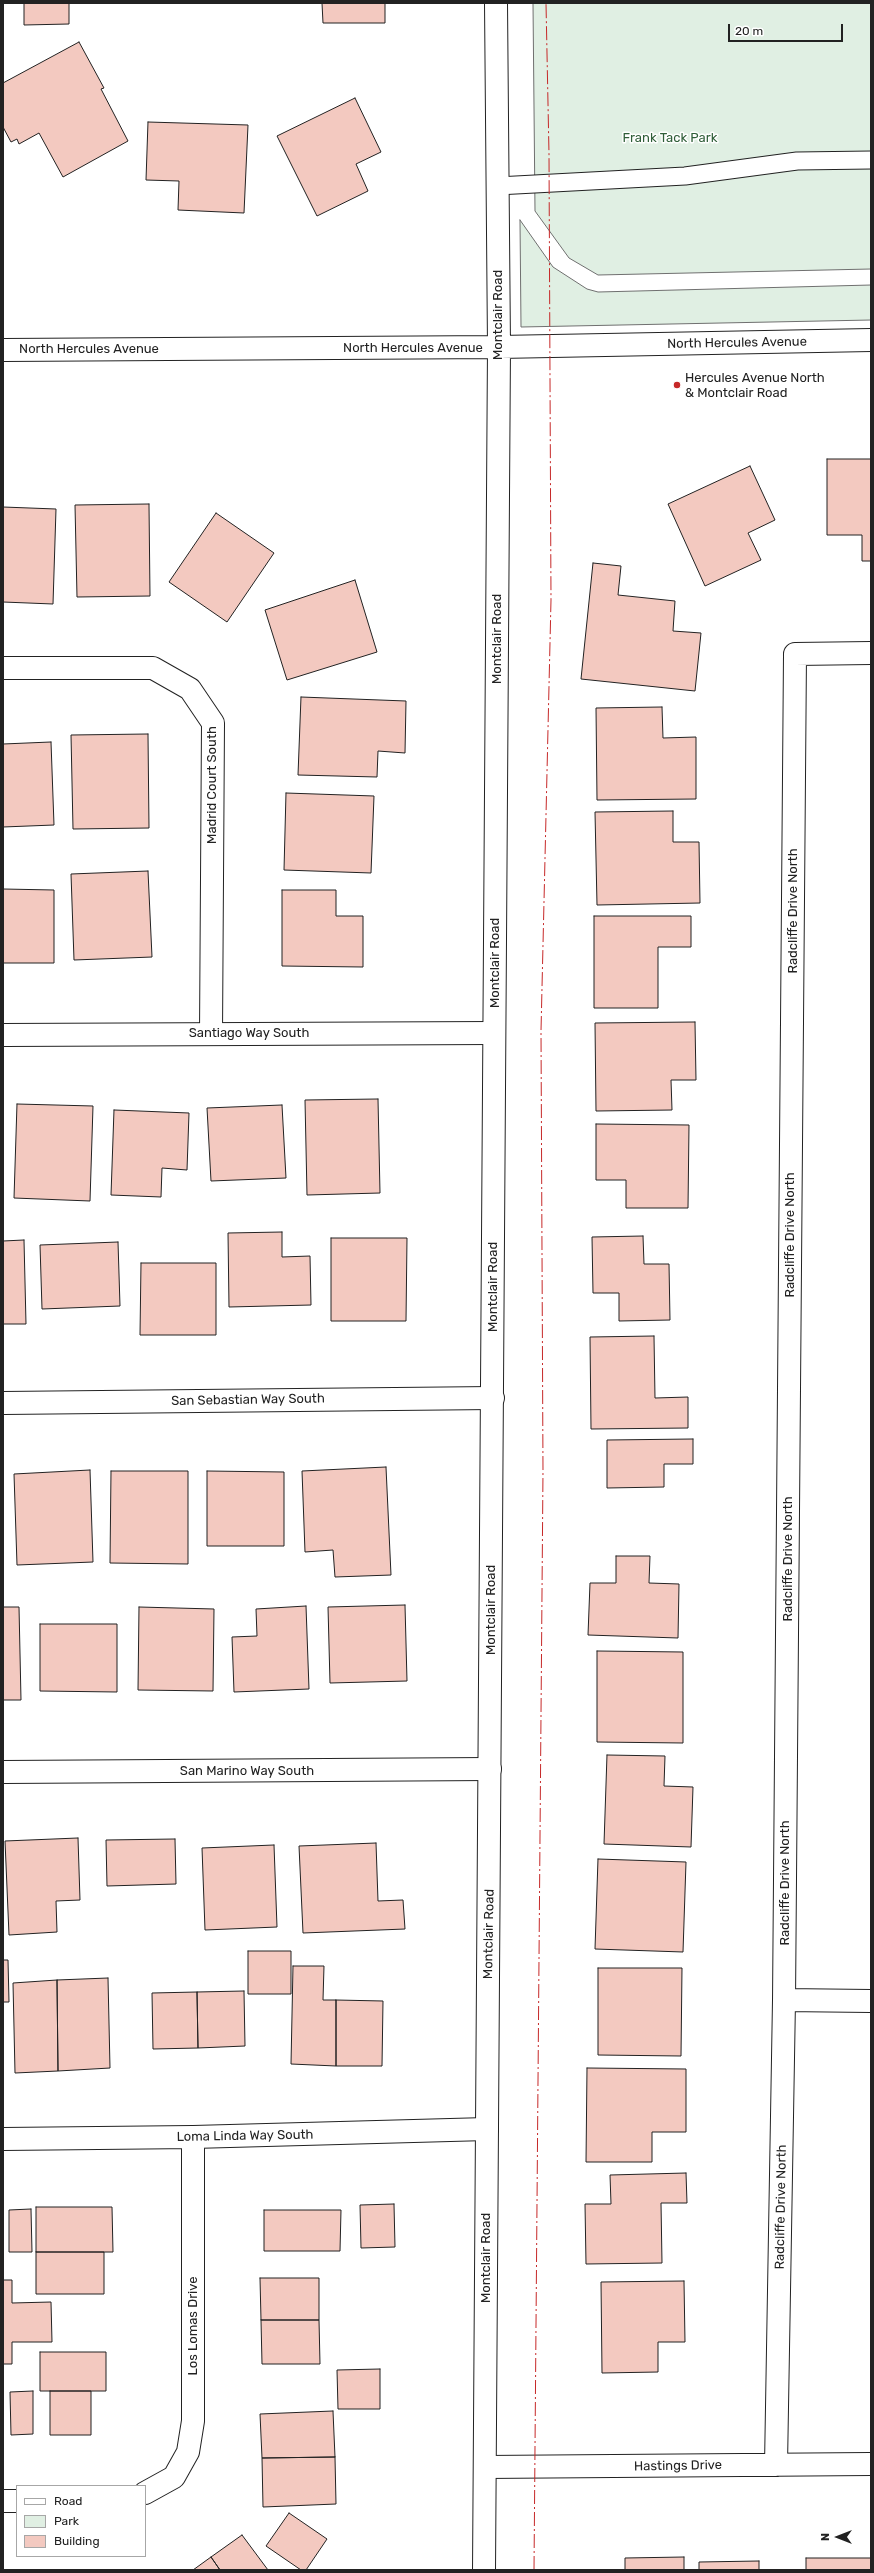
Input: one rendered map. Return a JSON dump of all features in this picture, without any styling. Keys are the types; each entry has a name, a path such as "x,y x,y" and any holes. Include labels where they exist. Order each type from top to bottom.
{"street":[{"name":"Montclair Road","path":"484,2570 499,347 496,3"},
{"name":"North Hercules Avenue","path":"3,350 499,347 871,340"},
{"name":"Radcliffe Drive North","path":"776,2465 784,2000 795,654 871,653"},
{"name":"Madrid Court South","path":"3,668 153,668 190,689 213,723 211,1033"},
{"name":"Santiago Way South","path":"3,1035 494,1033"},
{"name":"San Sebastian Way South","path":"3,1403 493,1398"},
{"name":"San Marino Way South","path":"3,1772 490,1769"},
{"path":"784,2000 871,2001"},
{"name":"Loma Linda Way South","path":"3,2139 194,2137 486,2129"},
{"name":"Los Lomas Drive","path":"146,2492 174,2477 188,2452 194,2420 194,2137"},
{"name":"Hastings Drive","path":"485,2467 871,2464"},
{"path":"3,2501 16,2501"}],"lane":[{"path":"497,186 685,176 797,161 871,160"}],"green space":[{"name":"Frank Tack Park","path":"533,3 871,3 871,269 598,275 569,258 535,211"},
{"path":"520,220 553,267 587,289 598,292 871,285 871,320 521,327"}],"building":[{"path":"24,3 69,3 69,24 24,25"},
{"path":"322,3 385,3 385,23 323,23"},
{"path":"79,42 104,88 101,89 128,141 63,177 39,133 19,144 17,139 11,142 3,127 3,83"},
{"path":"355,98 381,152 356,164 368,191 317,216 277,136"},
{"path":"148,122 248,125 244,213 178,210 179,181 146,180"},
{"path":"827,459 871,459 871,561 862,561 862,535 827,535"},
{"path":"750,466 775,520 748,533 761,560 705,586 668,504"},
{"path":"149,504 150,596 77,597 75,505"},
{"path":"3,507 56,509 53,604 3,602"},
{"path":"216,513 274,553 227,622 169,582"},
{"path":"593,563 621,566 618,595 675,601 673,631 701,633 695,691 581,679"},
{"path":"355,580 377,652 287,680 265,610"},
{"path":"301,697 406,701 405,753 378,751 377,777 298,775"},
{"path":"662,707 663,738 696,737 696,799 597,800 596,708"},
{"path":"148,734 149,828 73,829 71,735"},
{"path":"51,742 54,825 3,827 3,744"},
{"path":"286,793 374,796 371,873 284,870"},
{"path":"673,811 673,842 699,842 700,903 597,905 595,812"},
{"path":"148,871 152,957 74,960 71,874"},
{"path":"3,889 54,890 54,963 3,963"},
{"path":"282,890 336,890 336,916 363,916 363,967 282,966"},
{"path":"594,916 691,916 691,947 658,947 658,1008 594,1008"},
{"path":"695,1022 696,1080 671,1080 672,1110 596,1111 595,1023"},
{"path":"378,1099 380,1193 307,1195 305,1100"},
{"path":"17,1104 93,1106 90,1201 14,1198"},
{"path":"282,1105 286,1178 211,1181 207,1108"},
{"path":"114,1110 189,1113 187,1170 162,1168 161,1197 111,1195"},
{"path":"596,1124 689,1125 688,1208 626,1208 626,1180 596,1180"},
{"path":"282,1232 282,1257 310,1256 311,1305 229,1307 228,1233"},
{"path":"643,1236 644,1264 669,1264 670,1320 619,1321 619,1293 593,1293 592,1237"},
{"path":"331,1238 407,1238 406,1321 331,1321"},
{"path":"24,1240 26,1324 3,1324 3,1241"},
{"path":"118,1242 120,1306 42,1309 40,1245"},
{"path":"141,1263 216,1263 216,1335 140,1335"},
{"path":"654,1336 655,1398 688,1397 688,1428 591,1429 590,1337"},
{"path":"693,1439 693,1464 664,1464 664,1487 607,1488 607,1440"},
{"path":"386,1467 391,1575 335,1577 333,1550 305,1552 302,1471"},
{"path":"90,1470 93,1562 17,1565 14,1474"},
{"path":"111,1471 188,1471 188,1564 110,1563"},
{"path":"207,1471 284,1472 284,1546 207,1546"},
{"path":"616,1556 650,1556 649,1583 679,1584 678,1638 588,1635 590,1583 616,1583"},
{"path":"405,1605 407,1681 330,1683 328,1607"},
{"path":"306,1606 309,1689 234,1692 232,1637 257,1636 256,1609"},
{"path":"3,1607 19,1607 21,1700 3,1700"},
{"path":"139,1607 214,1609 213,1691 138,1690"},
{"path":"40,1624 117,1624 117,1692 40,1691"},
{"path":"597,1651 683,1652 683,1743 597,1742"},
{"path":"607,1755 665,1756 664,1786 693,1787 691,1847 604,1844"},
{"path":"78,1838 80,1900 56,1901 57,1932 9,1935 5,1841"},
{"path":"175,1839 176,1884 107,1886 106,1840"},
{"path":"376,1843 378,1901 403,1900 405,1929 303,1933 299,1846"},
{"path":"274,1845 277,1927 205,1930 202,1848"},
{"path":"598,1859 686,1862 683,1952 595,1949"},
{"path":"248,1951 291,1951 291,1994 248,1994"},
{"path":"3,1960 8,1960 9,2002 3,2002"},
{"path":"293,1966 324,1966 323,2000 336,2000 336,2066 291,2064"},
{"path":"598,1968 682,1968 681,2056 598,2055"},
{"path":"108,1978 110,2068 58,2071 57,1980"},
{"path":"57,1980 58,2071 15,2073 13,1983"},
{"path":"244,1991 245,2046 198,2048 197,1992"},
{"path":"197,1992 198,2048 153,2049 152,1993"},
{"path":"336,2000 383,2001 382,2066 336,2066"},
{"path":"587,2068 686,2069 686,2132 652,2132 652,2162 586,2162"},
{"path":"686,2173 687,2203 661,2203 662,2263 586,2264 585,2204 611,2204 610,2175"},
{"path":"394,2204 395,2247 361,2248 360,2205"},
{"path":"36,2207 112,2207 113,2252 36,2252"},
{"path":"31,2209 32,2252 9,2252 9,2210"},
{"path":"264,2210 341,2210 340,2251 264,2251"},
{"path":"36,2252 104,2252 104,2294 36,2294"},
{"path":"260,2278 319,2278 319,2320 261,2320"},
{"path":"3,2280 12,2280 12,2303 51,2302 52,2342 12,2342 12,2364 3,2364"},
{"path":"684,2281 685,2342 658,2342 658,2372 602,2373 601,2282"},
{"path":"261,2320 319,2320 320,2364 262,2364"},
{"path":"40,2352 106,2352 106,2391 40,2391"},
{"path":"380,2369 380,2409 338,2409 337,2370"},
{"path":"33,2391 33,2434 11,2435 10,2392"},
{"path":"50,2391 91,2391 91,2435 50,2435"},
{"path":"333,2411 335,2457 262,2458 260,2414"},
{"path":"335,2457 336,2504 263,2507 262,2458"},
{"path":"289,2513 327,2539 306,2570 301,2570 266,2546"},
{"path":"242,2535 268,2570 220,2570 211,2557"},
{"path":"211,2557 220,2570 193,2570"},
{"path":"684,2557 684,2570 625,2570 625,2558"},
{"path":"806,2558 871,2558 871,2570 806,2570"},
{"path":"759,2561 759,2570 699,2570 699,2562"}],"power":[{"path":"534,2570 543,1471 541,1031 551,600 549,154 546,3"}],"place":[{"name":"Hercules Avenue North & Montclair Road","path":"677,385"}]}
